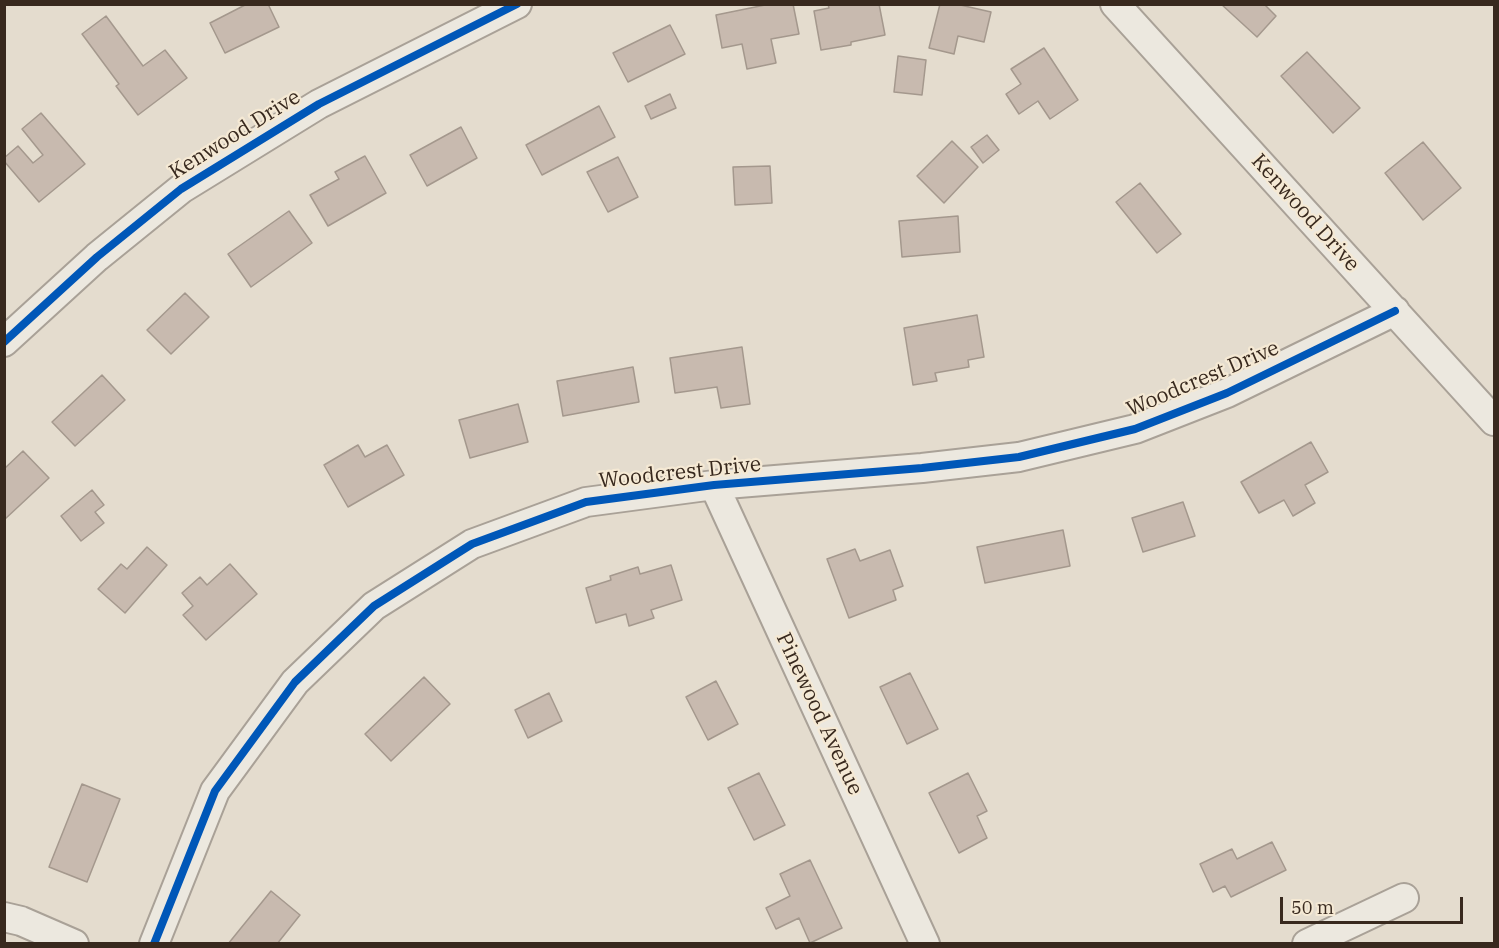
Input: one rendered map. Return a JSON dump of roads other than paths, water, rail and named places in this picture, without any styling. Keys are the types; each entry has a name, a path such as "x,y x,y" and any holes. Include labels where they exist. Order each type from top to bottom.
{"street":[{"name":"Kenwood Drive","path":"4,342 97,257 181,189 319,104 517,4"},
{"name":"Kenwood Drive","path":"1114,4 1494,421"},
{"name":"Woodcrest Drive","path":"154,944 215,791 295,682 374,606 472,544 586,502 714,485 922,468 1018,457 1135,429 1227,393 1395,311"},
{"name":"Pinewood Avenue","path":"714,485 924,944"},
{"path":"1306,944 1404,898"},
{"path":"4,917 21,921 74,944"}]}
